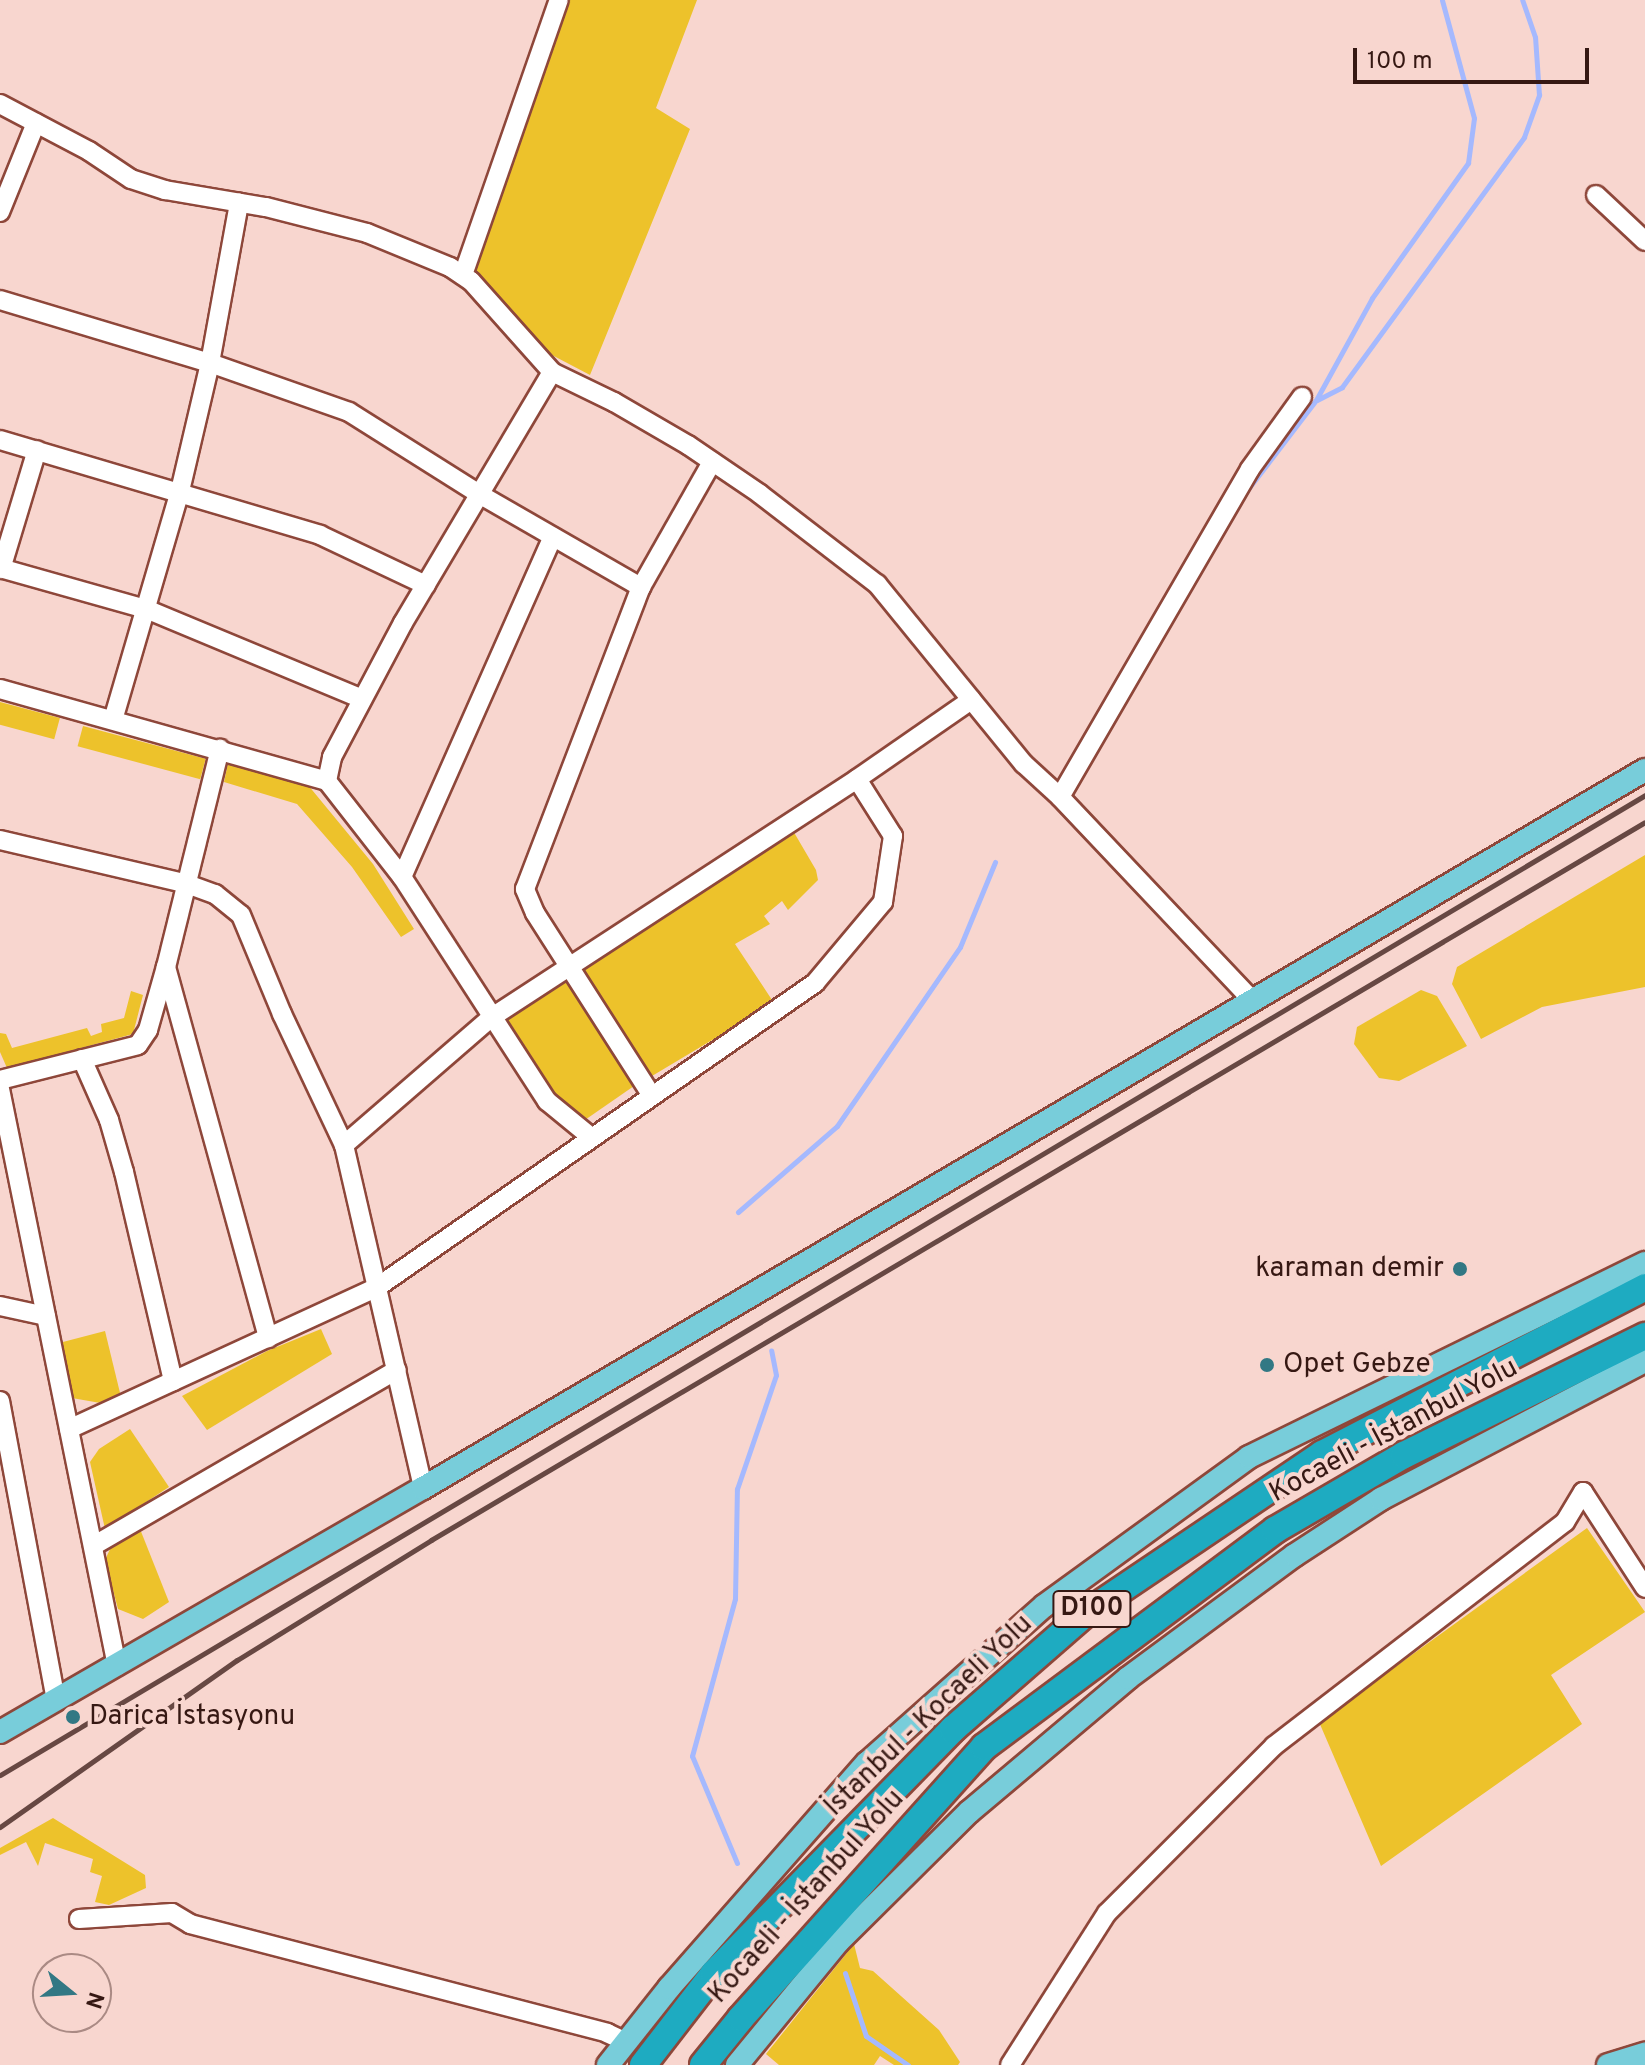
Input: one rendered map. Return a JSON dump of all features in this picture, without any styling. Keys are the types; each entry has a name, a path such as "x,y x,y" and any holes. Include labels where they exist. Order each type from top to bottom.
{"highway":[{"name":"İstanbul - Kocaeli Yolu","path":"643,2065 714,1973 953,1729 1085,1614 1322,1454 1645,1287"},
{"name":"Kocaeli - İstanbul Yolu","path":"703,2065 741,2018 984,1747 1275,1530 1404,1455 1645,1336"}],"main road":[{"path":"0,1732 423,1488 1645,770"},
{"path":"608,2065 669,1988 867,1763 1044,1606 1249,1457 1645,1263"},
{"path":"737,2065 838,1942 958,1822 1128,1678 1295,1555 1381,1499 1645,1361"},
{"path":"1608,2065 1645,2054"}],"street":[{"path":"463,275 559,0"},
{"path":"0,104 89,151 131,179 165,190 239,203 367,233 463,275 552,372 614,402 712,462 877,584 1024,764 1060,797 1252,1000"},
{"path":"0,212 36,123"},
{"path":"1596,195 1645,241"},
{"path":"113,720 180,491 210,363 239,203"},
{"path":"0,300 210,363 349,412 479,494 641,587"},
{"path":"327,781 332,757 362,699 552,372"},
{"path":"1060,797 1250,469 1302,397"},
{"path":"0,440 320,535 426,585"},
{"path":"37,450 0,568 146,609 362,699"},
{"path":"652,1096 535,913 525,889 641,587 712,462"},
{"path":"402,877 553,537"},
{"path":"0,689 327,781 402,877 547,1101 592,1138"},
{"path":"344,1145 492,1017 857,779 971,700"},
{"path":"0,1080 138,1045 148,1030 220,749"},
{"path":"69,1429 376,1288 815,983 883,902 893,836 857,779"},
{"path":"0,840 187,884 215,894 241,915 282,1014 344,1145 423,1488"},
{"path":"166,967 268,1338"},
{"path":"82,1059 109,1120 124,1172 173,1381"},
{"path":"0,1089 117,1666"},
{"path":"0,1306 46,1316"},
{"path":"93,1546 397,1370"},
{"path":"0,1401 56,1700"},
{"path":"1010,2065 1107,1913 1274,1746 1565,1522 1583,1492 1645,1588"},
{"path":"79,1919 172,1913 190,1924 607,2033 626,2042"}],"shaded area":[{"path":"565,0 697,0 656,108 690,129 590,375 550,354 473,267"},
{"path":"0,702 60,718 54,739 0,725"},
{"path":"83,726 206,759 200,779 78,746"},
{"path":"228,763 308,785 373,864 414,929 401,937 352,867 297,804 224,782"},
{"path":"792,829 816,870 818,880 788,910 782,901 764,916 770,924 735,944 774,1003 647,1079 577,970"},
{"path":"1645,855 1645,987 1542,1007 1481,1039 1452,984 1457,967"},
{"path":"567,979 634,1086 582,1122 557,1099 502,1019"},
{"path":"1421,990 1437,996 1467,1046 1399,1081 1379,1078 1354,1044 1357,1027"},
{"path":"131,991 143,995 133,1034 7,1068 0,1052 0,1033 6,1034 12,1048 87,1028 91,1036 102,1032 101,1024 124,1018"},
{"path":"321,1329 332,1354 207,1430 182,1396 267,1351"},
{"path":"105,1331 121,1397 106,1404 72,1398 59,1343"},
{"path":"130,1429 169,1487 105,1529 90,1462 99,1449"},
{"path":"1587,1528 1645,1612 1551,1675 1582,1724 1381,1866 1319,1722"},
{"path":"140,1529 169,1602 143,1619 118,1609 105,1560 111,1547"},
{"path":"53,1818 145,1875 146,1888 109,1905 95,1902 102,1876 90,1872 93,1859 45,1843 38,1866 26,1842 0,1855 0,1848"},
{"path":"854,1944 860,1968 873,1971 939,2030 960,2062 958,2065 894,2065 880,2056 874,2065 779,2065 766,2054"}],"waterway":[{"path":"1248,489 1316,400 1372,298 1468,163 1474,118 1442,0"},
{"path":"1317,400 1342,387 1524,137 1539,95 1535,37 1522,0"},
{"path":"738,1212 837,1126 960,947 995,862"},
{"path":"737,1863 692,1756 735,1599 737,1489 776,1375 771,1350"},
{"path":"845,1973 866,2036 908,2065"}],"railway":[{"path":"0,1775 1645,795"},
{"path":"0,1827 237,1660 431,1540 1645,822"}],"place":[{"name":"karaman demir","path":"1460,1269"},
{"name":"Opet Gebze","path":"1267,1365"},
{"name":"Darica İstasyonu","path":"73,1717"}]}
